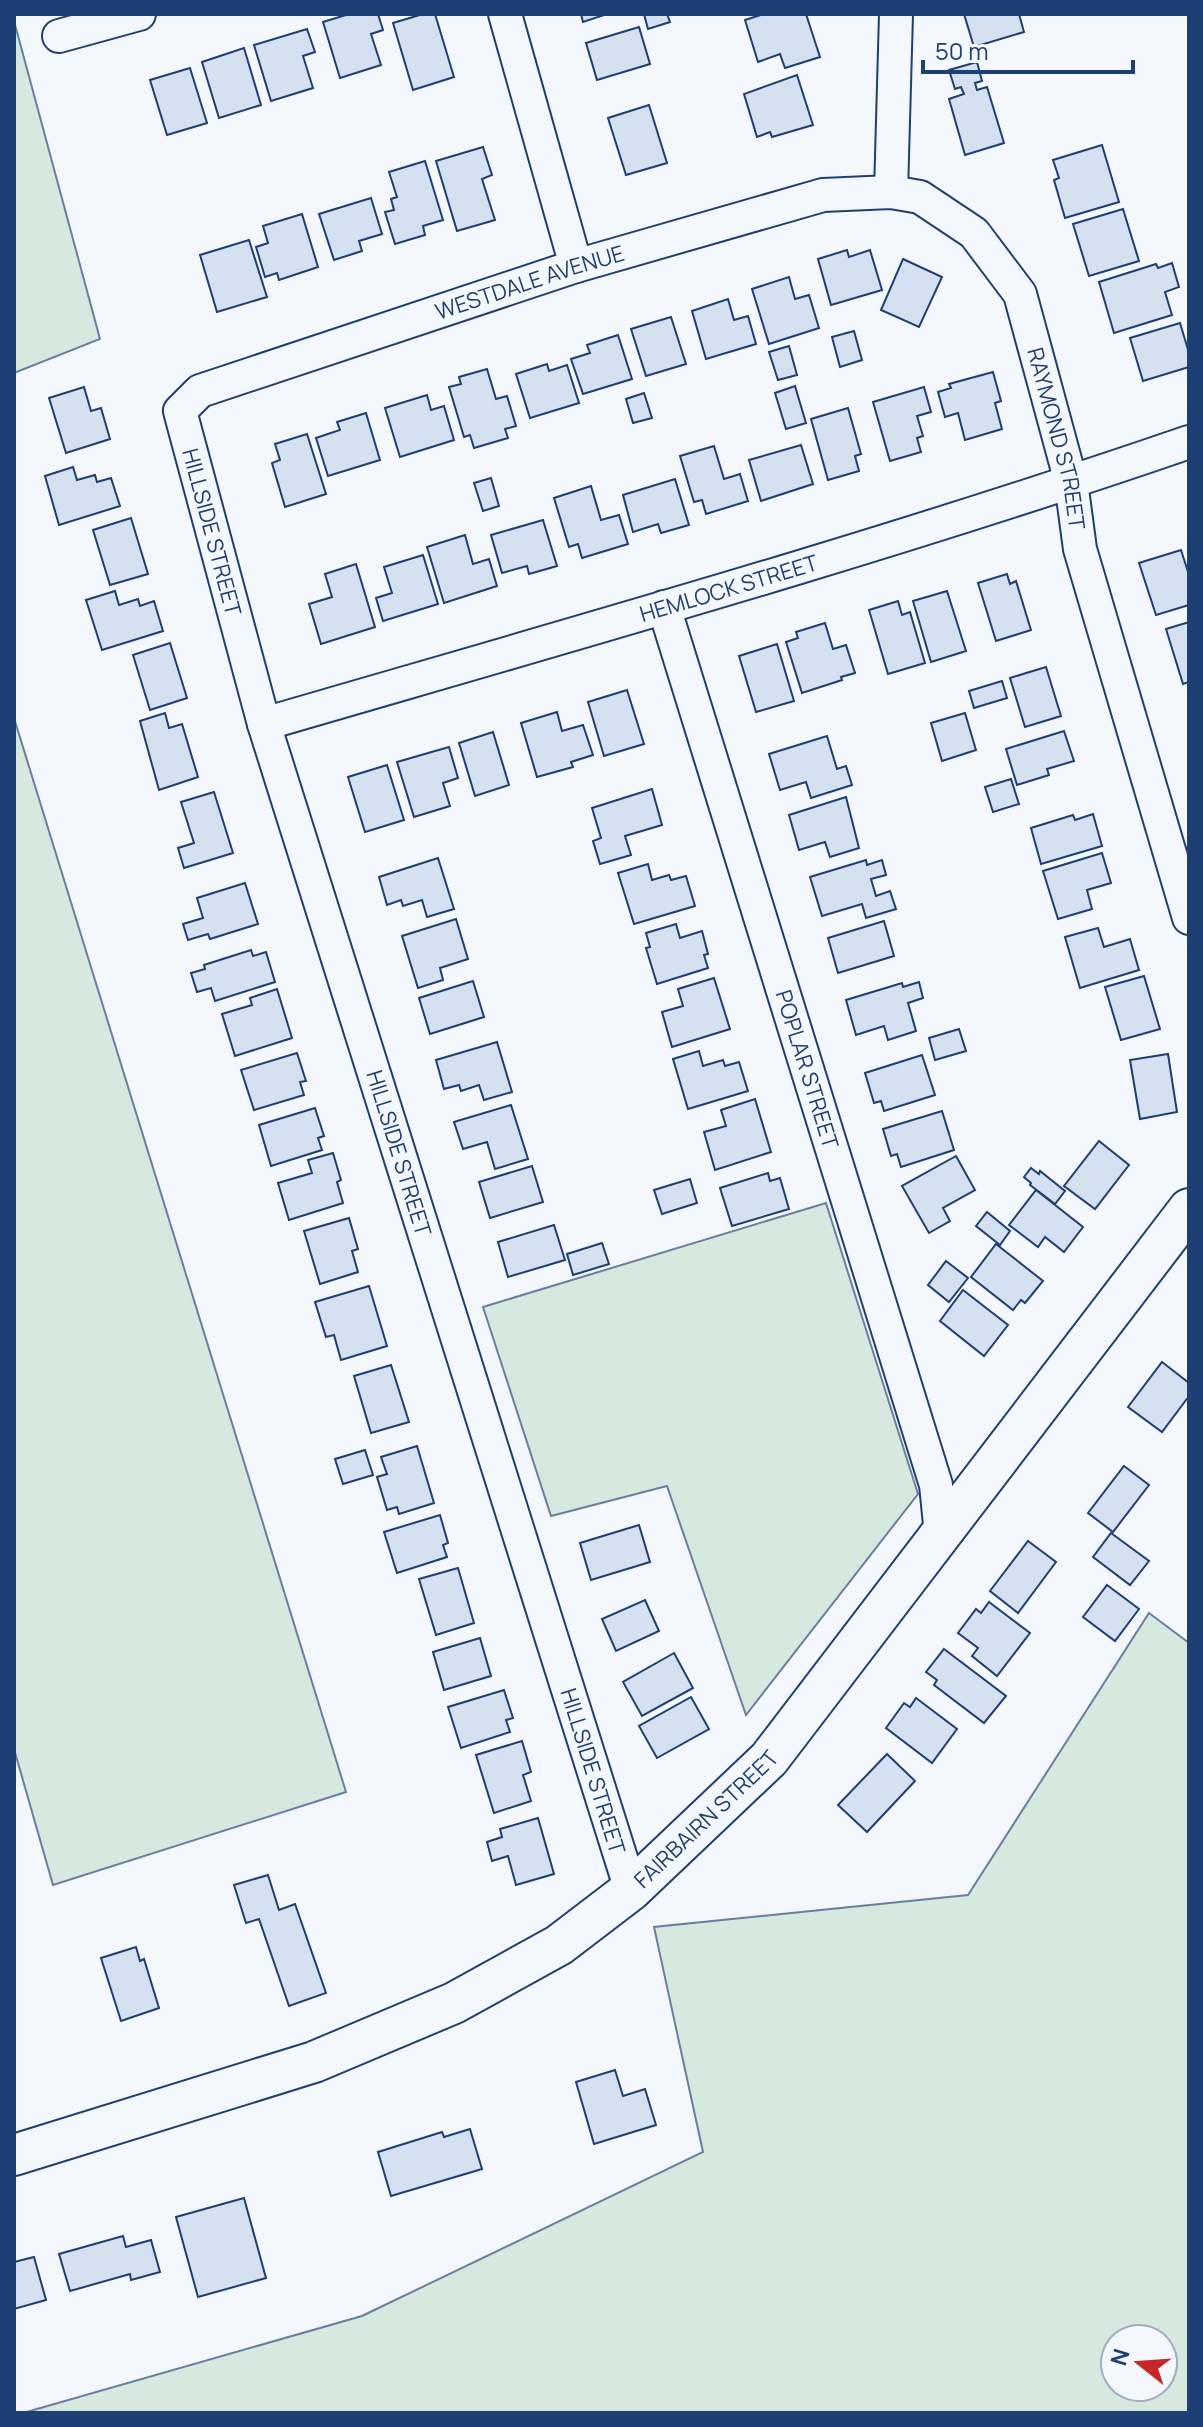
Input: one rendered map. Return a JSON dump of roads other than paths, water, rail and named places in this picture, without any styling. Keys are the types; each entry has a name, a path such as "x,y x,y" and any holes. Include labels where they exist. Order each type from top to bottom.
{"main road":[{"name":"FAIRBAIRN STREET","path":"14,2155 314,2062 454,2003 559,1945 631,1890 769,1759 1189,1209"}],"street":[{"path":"59,36 139,14"},
{"path":"505,14 576,266"},
{"path":"891,192 896,14"},
{"name":"WESTDALE AVENUE","path":"180,411 200,391 576,266 823,195 891,192"},
{"name":"RAYMOND STREET","path":"891,192 920,197 974,233 1020,294 1071,482 1080,549 1189,918"},
{"name":"HILLSIDE STREET","path":"180,411 264,724 631,1890"},
{"name":"HEMLOCK STREET","path":"264,724 664,607 1071,482 1189,442"},
{"name":"POPLAR STREET","path":"664,607 936,1485 941,1534"}]}
